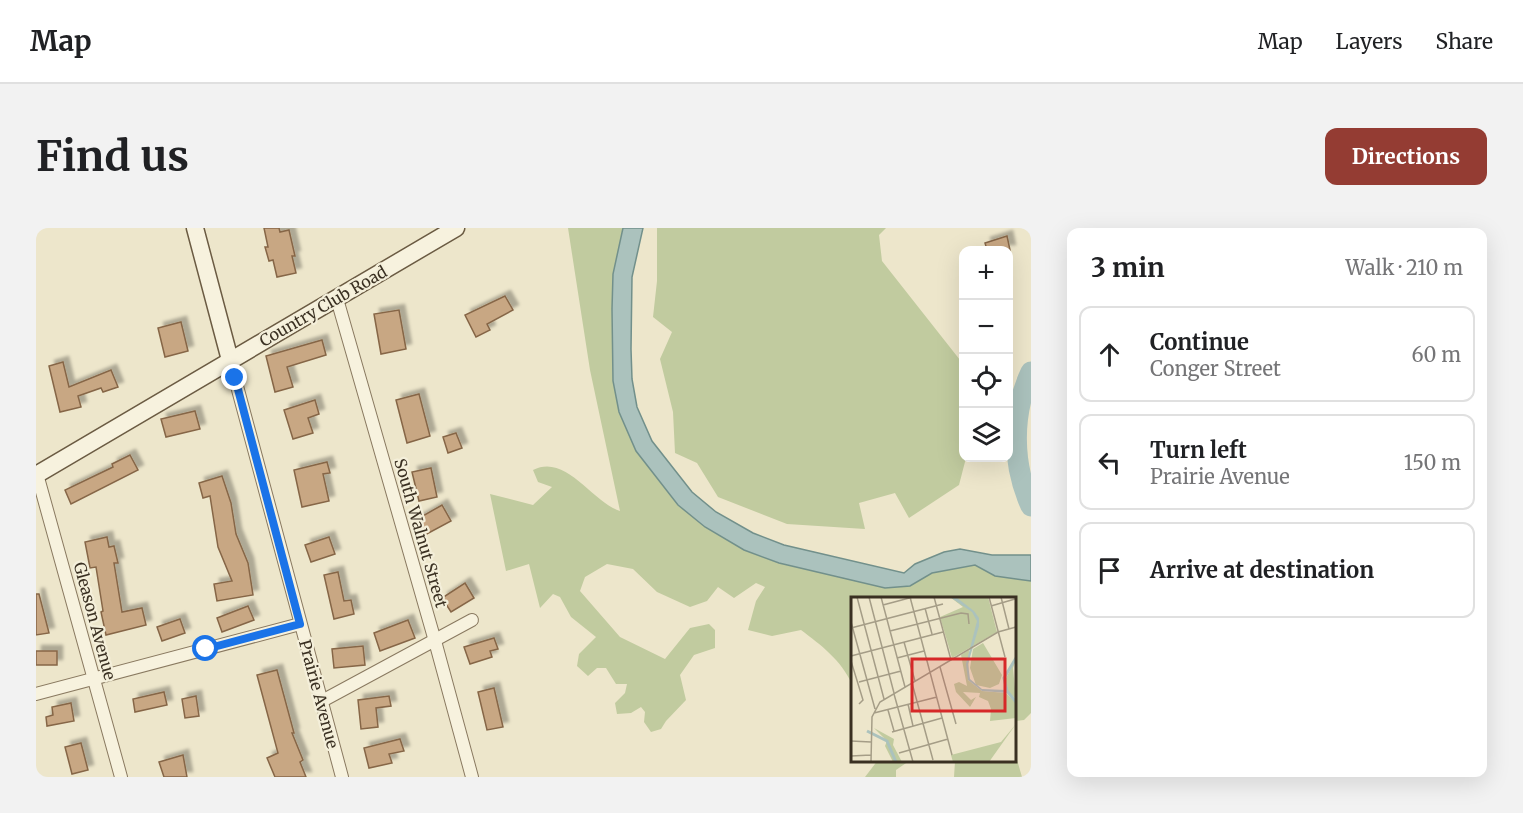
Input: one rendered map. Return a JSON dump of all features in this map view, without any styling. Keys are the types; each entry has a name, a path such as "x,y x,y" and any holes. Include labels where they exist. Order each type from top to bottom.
{"main road":[{"name":"Prairie Avenue","path":"195,228 230,360"},
{"name":"Country Club Road","path":"37,474 453,229"}],"street":[{"name":"South Walnut Street","path":"337,299 472,777"},
{"name":"Prairie Avenue","path":"230,360 342,777"},
{"name":"Gleason Avenue","path":"37,474 121,777"},
{"path":"322,701 472,620"},
{"path":"36,694 300,624"}],"green space":[{"path":"568,228 623,228 613,274 612,309 613,381 619,412 636,451 678,505 705,527 744,550 779,563 848,578 910,586 932,573 975,565 995,576 1031,581 1031,713 1024,720 1016,721 1016,597 851,597 851,682 836,660 801,630 772,636 748,630 756,601 765,587 756,583 734,598 718,587 707,601 690,607 657,592 633,569 607,564 585,577 580,591 620,637 665,659 690,628 709,624 715,630 715,648 694,655 680,675 686,700 661,729 651,732 644,722 645,712 641,707 631,713 617,714 615,703 625,693 627,684 616,684 606,668 597,668 588,676 577,666 579,654 596,637 571,617 560,597 553,594 540,608 529,564 506,571 490,494 533,505 552,487 538,482 533,470 545,467 557,468 568,473 599,498 620,511 590,370"},
{"path":"657,228 886,228 879,235 882,261 959,359 959,462 965,462 959,485 909,518 895,493 859,503 865,529 787,524 718,497 697,463 675,453 673,412 660,359 672,332 653,317 657,281"},
{"path":"1016,756 1022,777 954,777 955,762 1016,762"},
{"path":"876,762 908,762 896,770 896,777 865,777"}],"water":[{"path":"623,228 643,228 632,277 632,379 637,407 652,441 692,492 716,512 753,533 784,545 904,573 915,564 944,552 960,549 992,555 1031,555 1031,581 995,576 975,565 932,573 910,586 885,588 779,563 744,550 705,527 678,505 636,451 619,412 613,381 612,309 613,274"}],"building":[{"path":"264,228 279,228 280,232 289,230 296,273 277,277 273,260 269,261 265,247 268,247"},
{"path":"1007,236 1009,246 986,246 985,243"},
{"path":"505,296 513,310 487,324 490,330 476,337 465,315"},
{"path":"399,310 406,349 381,354 374,314"},
{"path":"181,322 188,351 165,357 158,328"},
{"path":"322,340 326,355 287,367 293,387 275,392 266,356"},
{"path":"63,362 69,387 111,370 118,387 103,392 101,388 78,396 81,407 60,412 49,366"},
{"path":"419,394 430,436 407,443 396,400"},
{"path":"315,400 319,414 308,418 313,433 293,439 284,410"},
{"path":"195,411 200,429 166,437 161,419"},
{"path":"456,433 462,448 448,453 443,437"},
{"path":"130,455 138,470 71,504 65,490 113,467 112,464"},
{"path":"327,462 330,473 323,474 329,501 302,507 294,470"},
{"path":"431,468 437,497 419,501 412,472"},
{"path":"222,476 231,503 236,534 248,563 253,595 217,601 214,584 232,581 218,547 210,496 203,498 199,483"},
{"path":"442,505 451,521 423,536 414,521"},
{"path":"107,537 109,547 114,546 118,563 114,563 122,612 142,608 146,625 106,635 96,567 90,568 85,542"},
{"path":"329,537 335,554 311,562 305,545"},
{"path":"338,572 344,601 351,600 354,614 334,619 324,575"},
{"path":"465,583 474,598 451,612 442,598"},
{"path":"36,594 39,594 49,633 36,635"},
{"path":"248,606 254,620 222,632 217,618"},
{"path":"180,619 185,633 162,641 157,627"},
{"path":"408,620 415,638 380,651 374,633"},
{"path":"494,638 498,649 490,651 492,657 470,664 464,647"},
{"path":"363,646 365,665 334,668 332,649"},
{"path":"36,651 57,651 57,665 36,665"},
{"path":"277,670 294,733 292,733 303,760 300,762 306,777 275,777 267,758 278,753 257,675"},
{"path":"494,688 503,727 487,730 478,692"},
{"path":"164,692 167,705 135,712 133,699"},
{"path":"196,696 199,716 185,718 182,699"},
{"path":"389,696 391,706 376,708 378,727 361,729 358,700"},
{"path":"71,703 74,721 47,726 46,717 53,715 52,707"},
{"path":"400,739 404,751 389,754 392,763 369,768 364,748"},
{"path":"81,743 88,770 72,774 65,747"},
{"path":"183,755 187,777 164,777 159,762"}],"waterway":[{"path":"1031,372 1020,405 1016,439 1020,473 1031,506"}],"route":[{"path":"206,649 300,624 235,378"}]}
